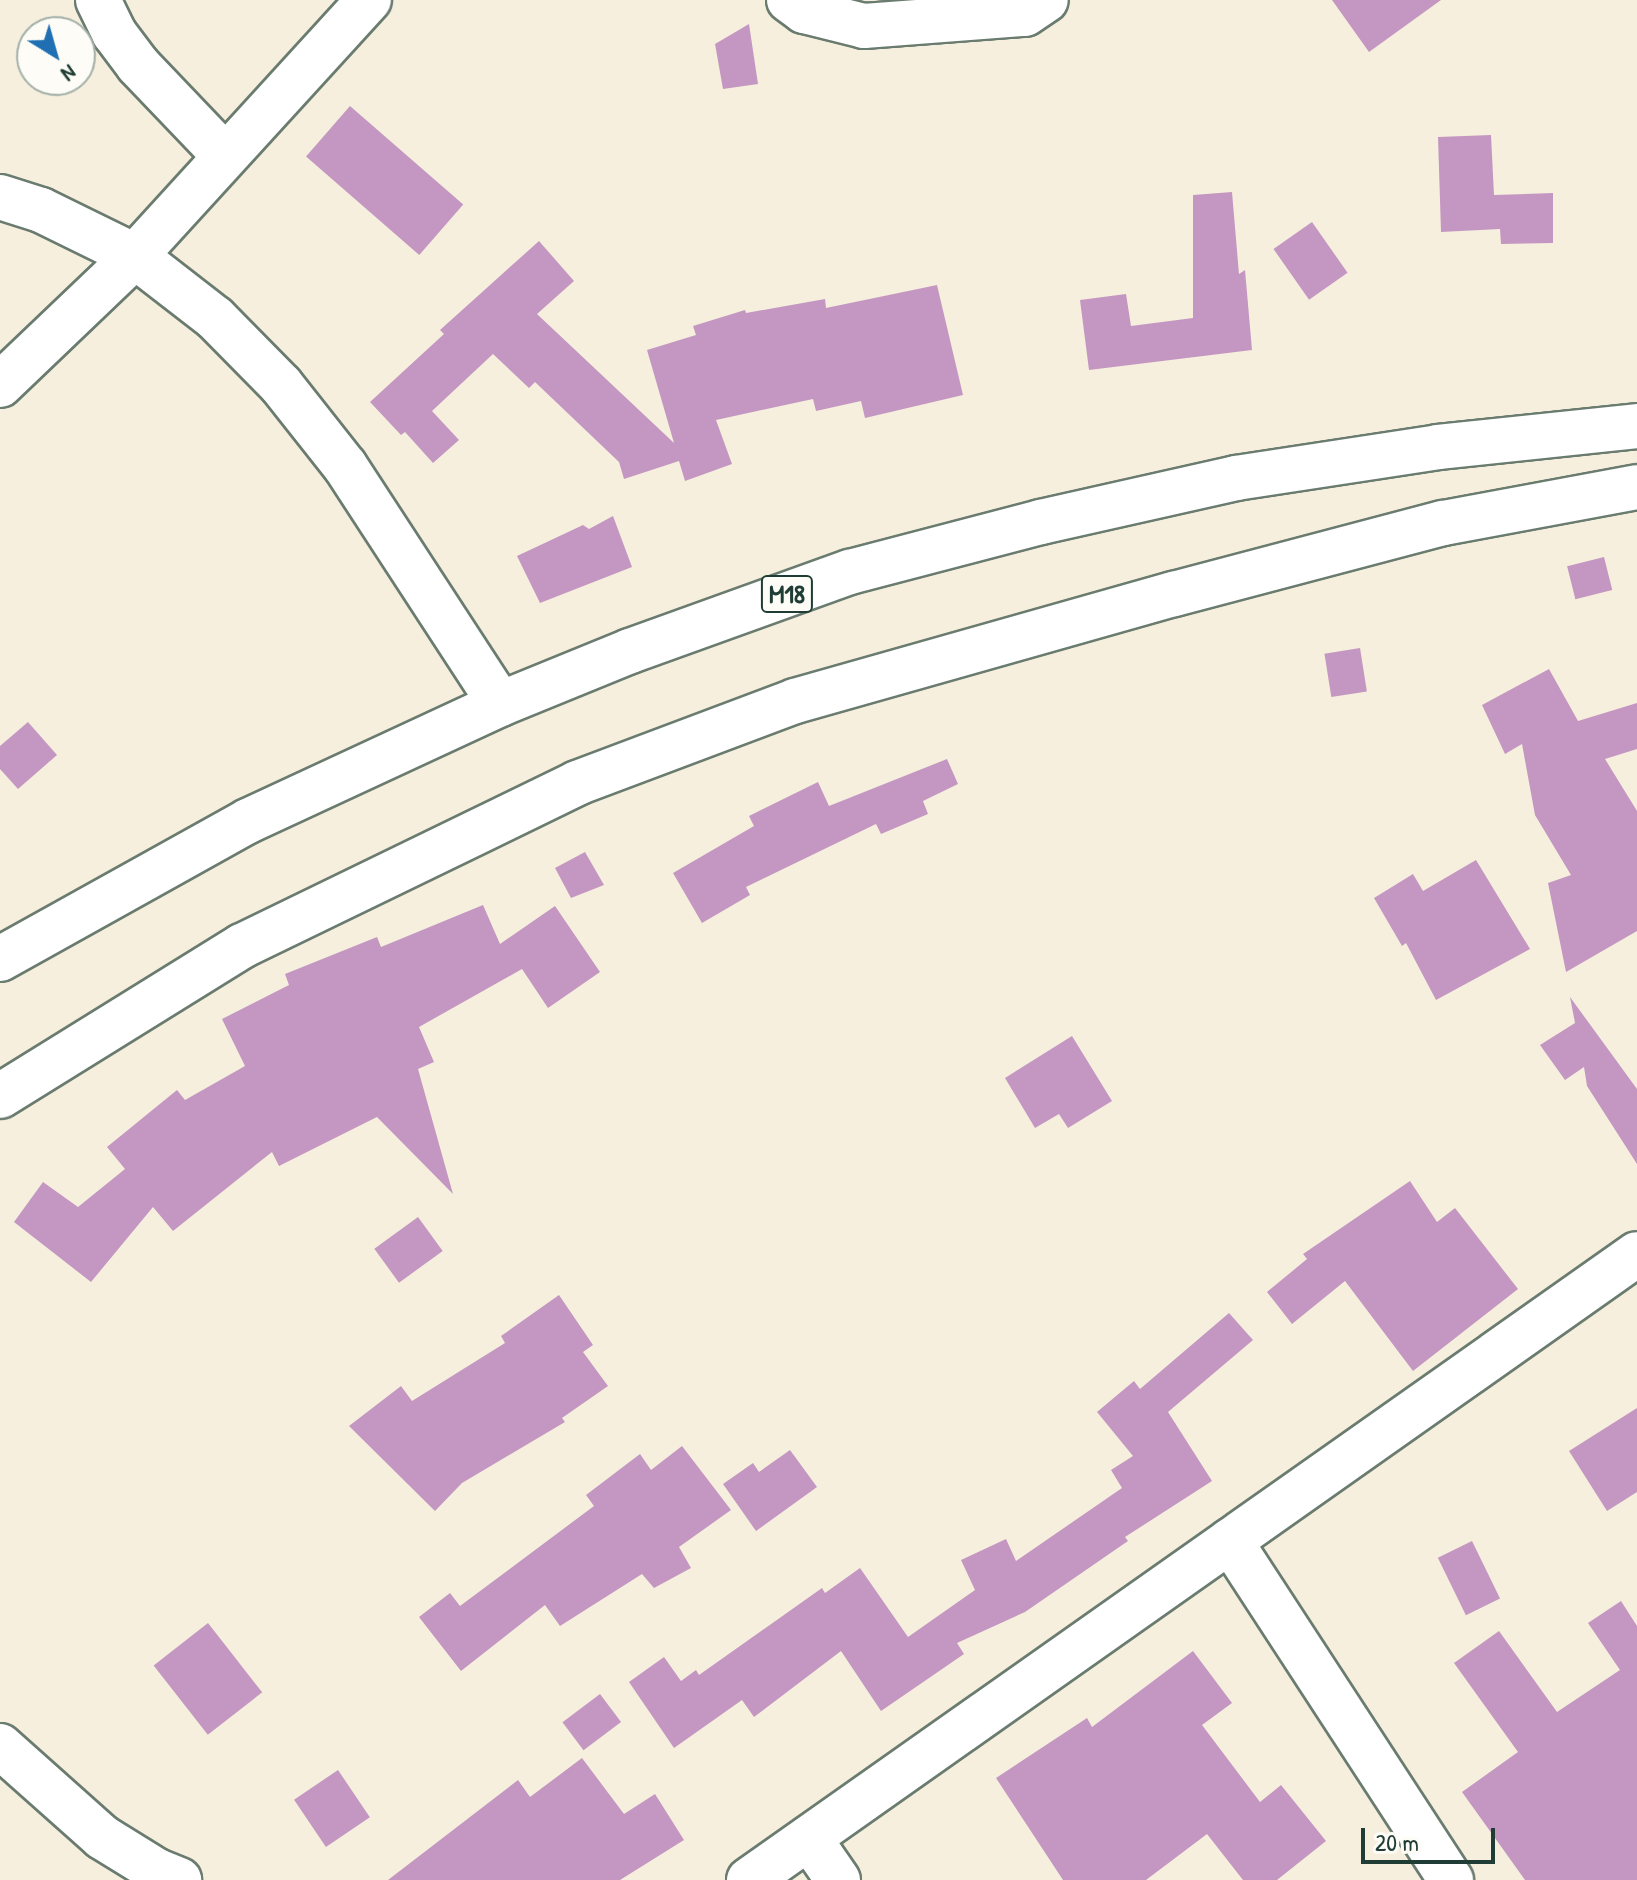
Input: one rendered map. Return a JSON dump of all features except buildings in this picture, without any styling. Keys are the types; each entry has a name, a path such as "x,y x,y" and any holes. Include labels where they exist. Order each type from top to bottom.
{"street":[{"path":"98,0 114,33 138,65 225,156"},
{"path":"0,385 135,256 369,0"},
{"path":"789,0 804,11 864,26 1025,14 1046,0"},
{"path":"0,197 41,210 135,256 215,318 281,385 345,466 500,704"},
{"name":"M18","path":"0,959 248,821 500,704 630,651 850,572 1041,522 1236,478 1438,447 1637,426"},
{"path":"0,1096 242,946 577,783 751,717 795,701 1174,594 1443,523 1637,487"},
{"path":"749,1880 1635,1260"},
{"path":"1230,1541 1451,1880"},
{"path":"0,1746 102,1837 157,1871 179,1880"},
{"path":"809,1838 838,1880"}]}
